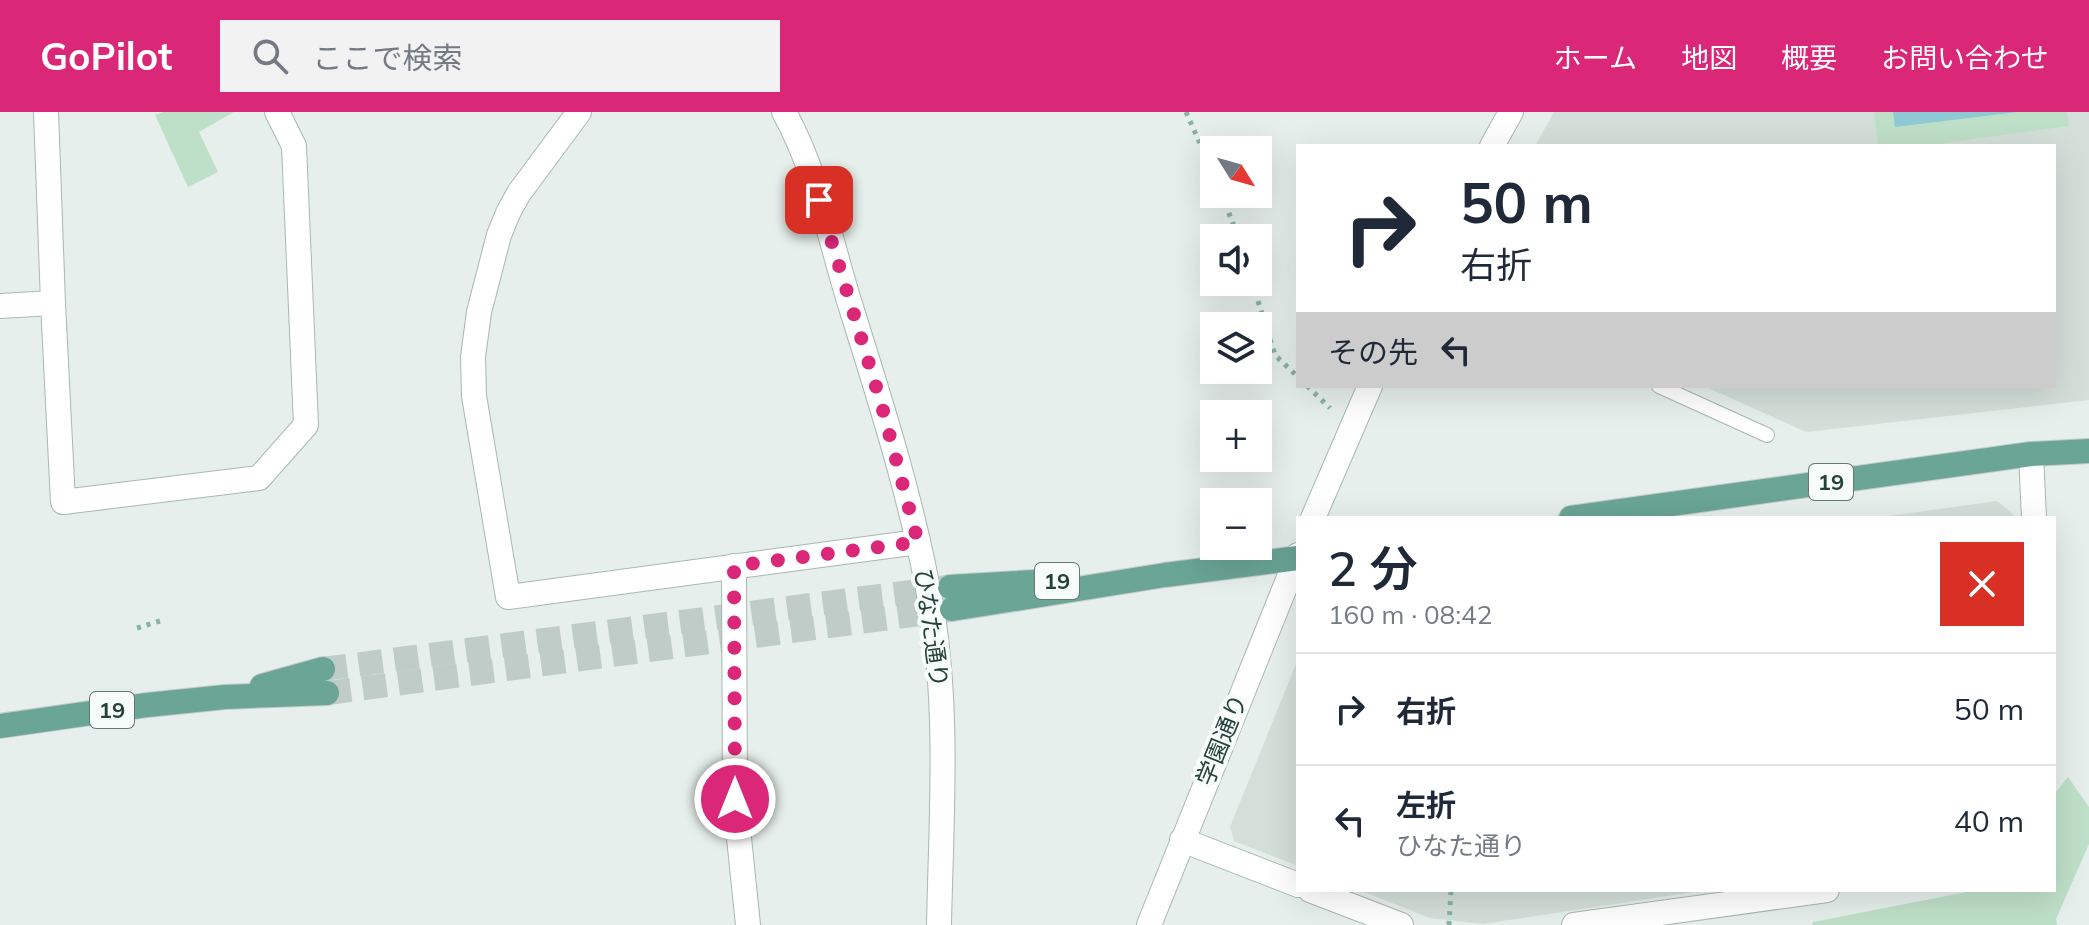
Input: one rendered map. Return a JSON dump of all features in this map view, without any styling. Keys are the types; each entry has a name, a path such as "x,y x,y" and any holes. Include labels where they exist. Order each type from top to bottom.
{"main road":[{"name":"19","path":"1585,516 2031,454 2089,451"},
{"name":"19","path":"951,598 1296,557"},
{"name":"19","path":"225,697 323,669"},
{"name":"19","path":"0,726 225,697 327,693"}],"street":[{"path":"46,112 63,502 259,478 306,425 294,146 277,112"},
{"path":"579,112 519,193 508,213 499,235 479,312 473,357 474,396 508,597 918,542"},
{"name":"ひなた通り","path":"784,112 810,171 881,403 918,542 932,612 942,739 939,925"},
{"path":"1493,144 1511,112"},
{"path":"0,306 53,303"},
{"path":"1314,516 1369,388"},
{"path":"2031,454 2034,516"},
{"name":"学園通り","path":"1149,925 1296,562"},
{"path":"734,566 735,799 748,925"},
{"path":"1182,840 1296,884"},
{"path":"1315,892 1401,925"},
{"path":"1574,925 1813,892"}],"lane":[{"path":"1663,388 1767,435"}],"path":[{"path":"1186,112 1200,144"},
{"path":"1256,296 1275,355 1296,375"},
{"path":"137,628 160,621"},
{"path":"1449,923 1451,892"}],"shaded area":[{"path":"1554,112 2089,112 2089,400 1806,432 1708,388 2056,388 2056,144 1536,144"},
{"path":"1997,501 2015,516 1889,516"},
{"path":"1296,664 1296,865 1234,841 1230,827"},
{"path":"1364,892 1695,892 1483,924 1430,918"}],"green space":[{"path":"163,112 234,112 199,132 218,172 188,187 155,115"},
{"path":"1874,112 2067,112 2069,126 1938,144 1878,144"},
{"path":"2068,777 2089,807 2089,844 2056,919 2057,925 1812,925 1813,922 1967,892 2056,892 2056,792"}],"water":[{"path":"1893,112 2018,112 1895,127"}],"tunnel":[{"path":"323,669 948,587"},
{"path":"327,693 950,610"}],"route":[{"path":"735,799 734,566 918,542 881,403 819,200"}]}
